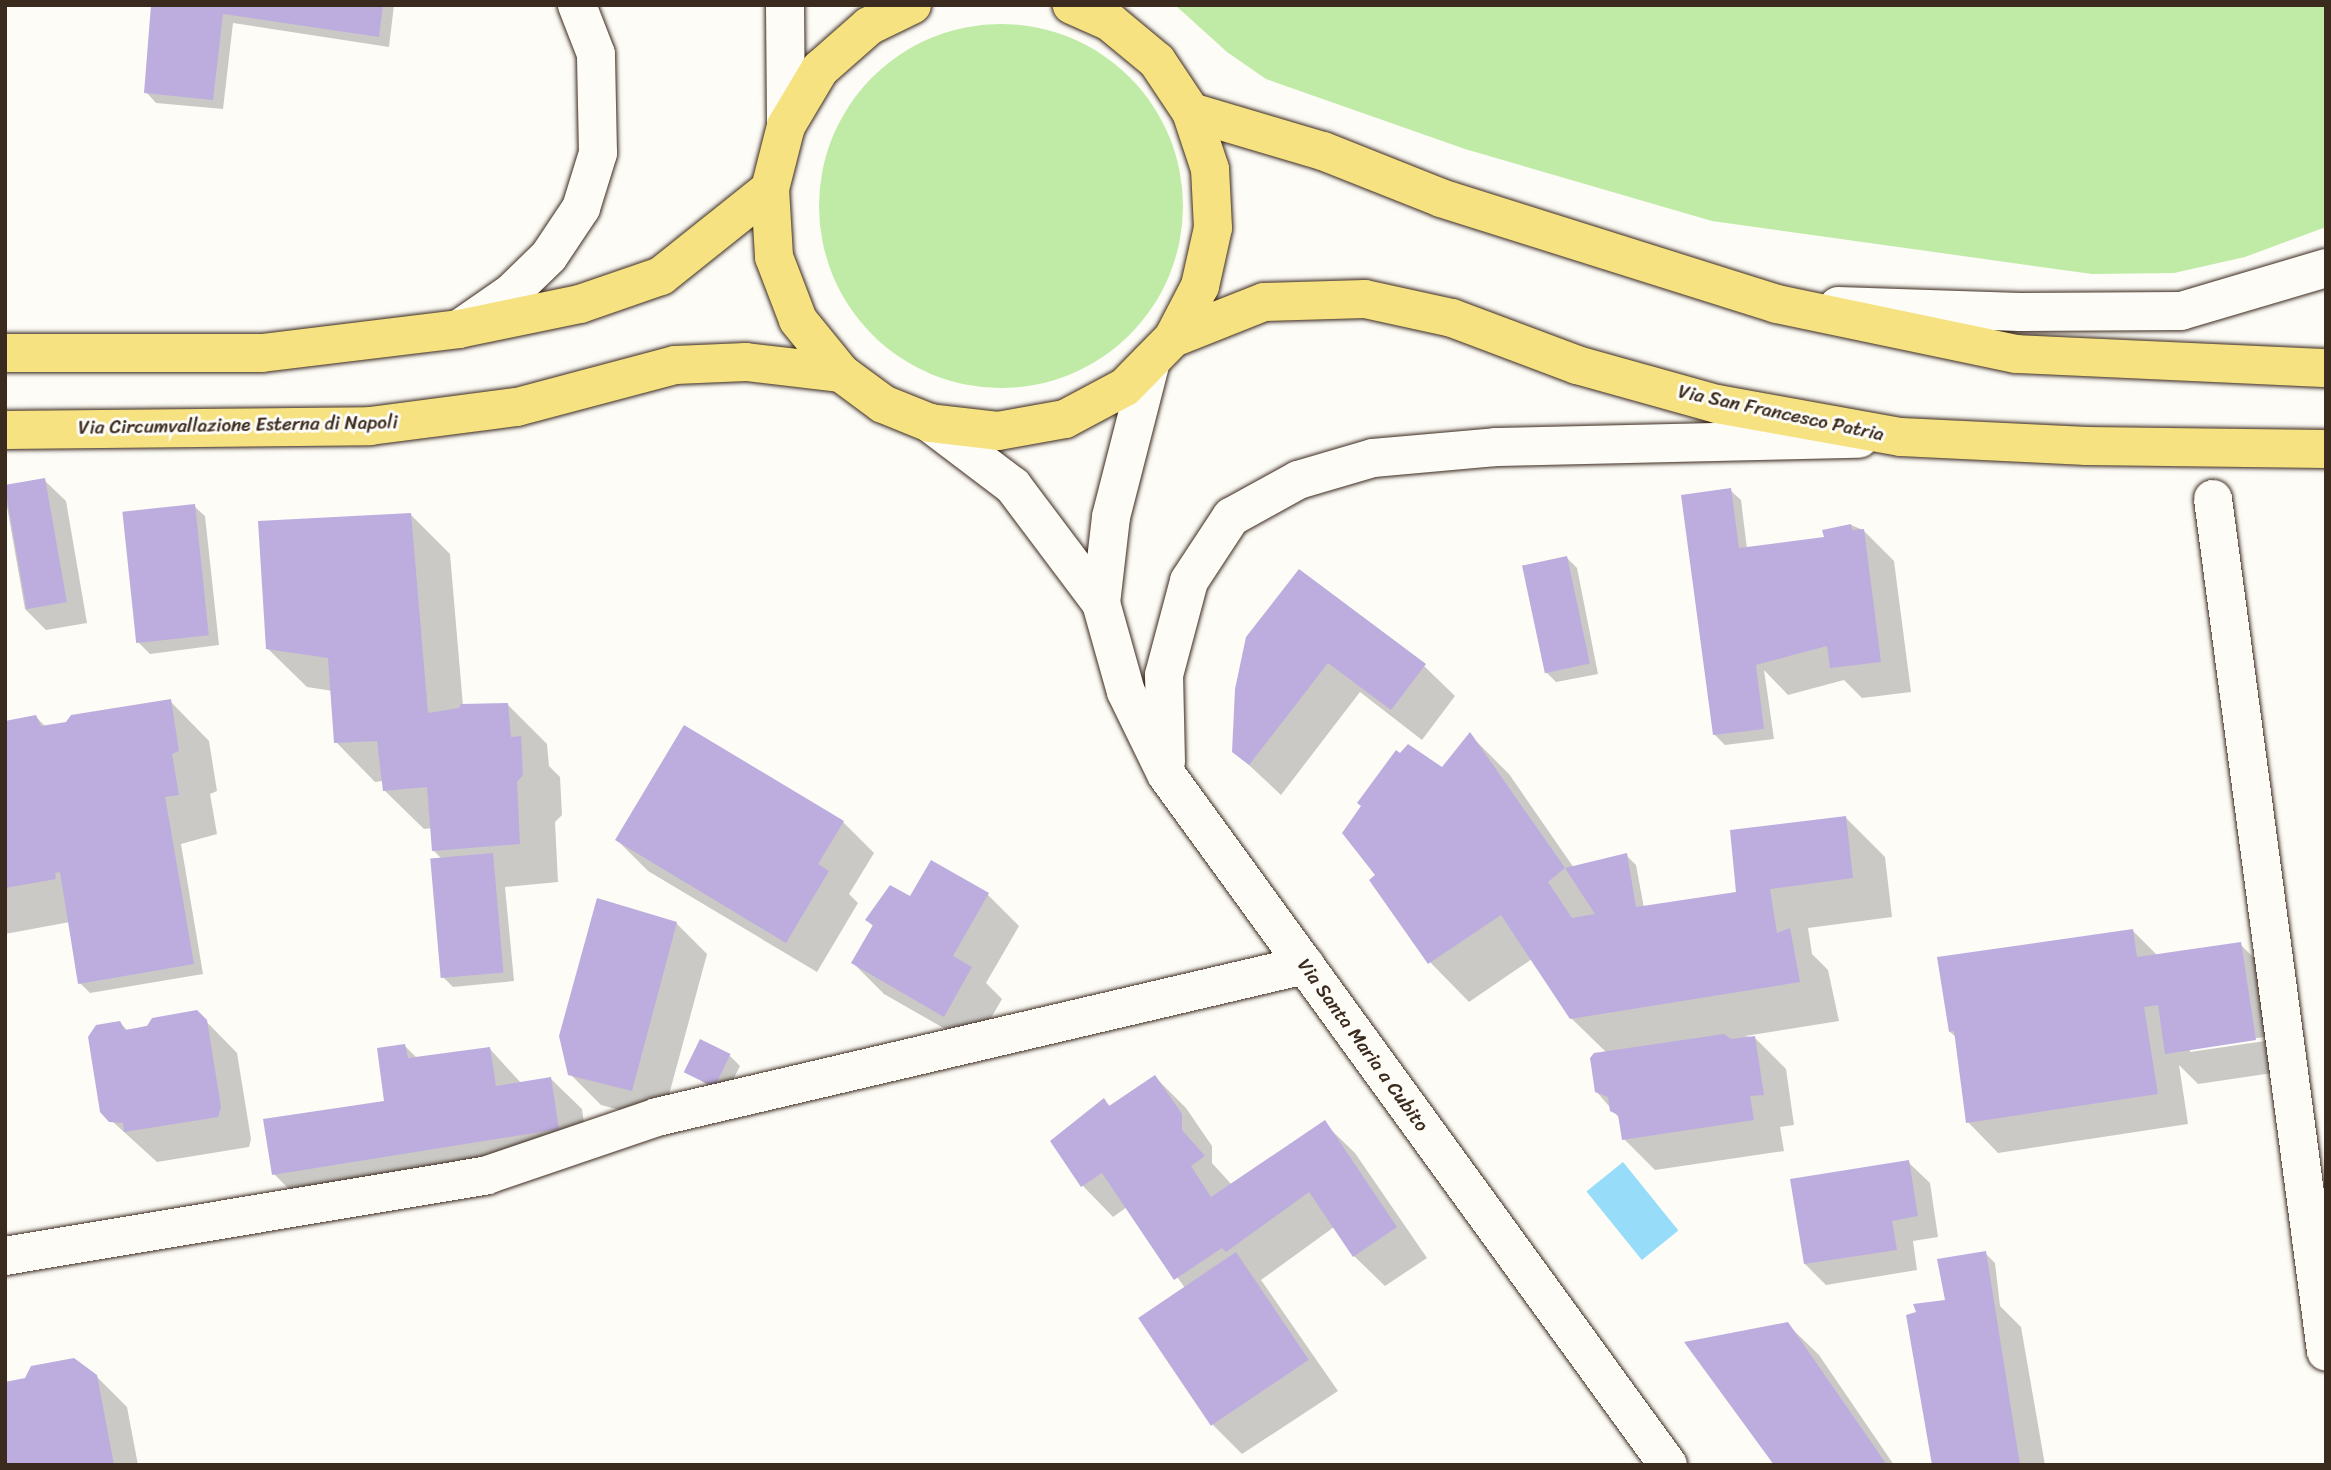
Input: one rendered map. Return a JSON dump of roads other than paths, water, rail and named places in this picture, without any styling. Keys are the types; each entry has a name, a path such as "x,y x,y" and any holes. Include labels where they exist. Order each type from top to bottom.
{"main road":[{"path":"459,329 511,293 549,256 581,208 598,153 596,54 578,5"},
{"path":"785,5 786,126 770,189 774,257 794,307 841,373 883,404 930,423 998,431 1065,419 1125,387 1162,349 1200,286 1213,228 1210,169 1191,112 1157,61 1110,22 1072,5"},
{"path":"786,126 820,69 869,26 912,5"},
{"path":"1191,112 1323,151 1441,198 1777,304 2016,354 2326,368"},
{"path":"5,353 262,354 459,329 580,304 661,275 770,189"},
{"path":"1777,304 2020,312 2181,311 2326,268"},
{"name":"Via San Francesco Patria","path":"1162,349 1264,302 1365,299 1452,318 1577,365 1717,404 1902,437 2087,446 2326,449"},
{"name":"Via Santa Maria a Cubito","path":"1101,603 1111,517 1162,349"},
{"name":"Via Circumvallazione Esterna di Napoli","path":"5,429 370,426 517,407 675,365 746,362 841,373"},
{"name":"Via Santa Maria a Cubito","path":"930,423 1013,486 1101,603 1126,692 1166,774 1668,1465"},
{"path":"1166,774 1164,675 1189,581 1231,517 1298,480 1373,458 1496,447 1902,437"},
{"path":"2213,499 2326,1352"},
{"path":"5,1256 487,1175 657,1117 1305,965"}],"water":[{"path":"1623,1162 1678,1230 1642,1260 1586,1192"}]}
